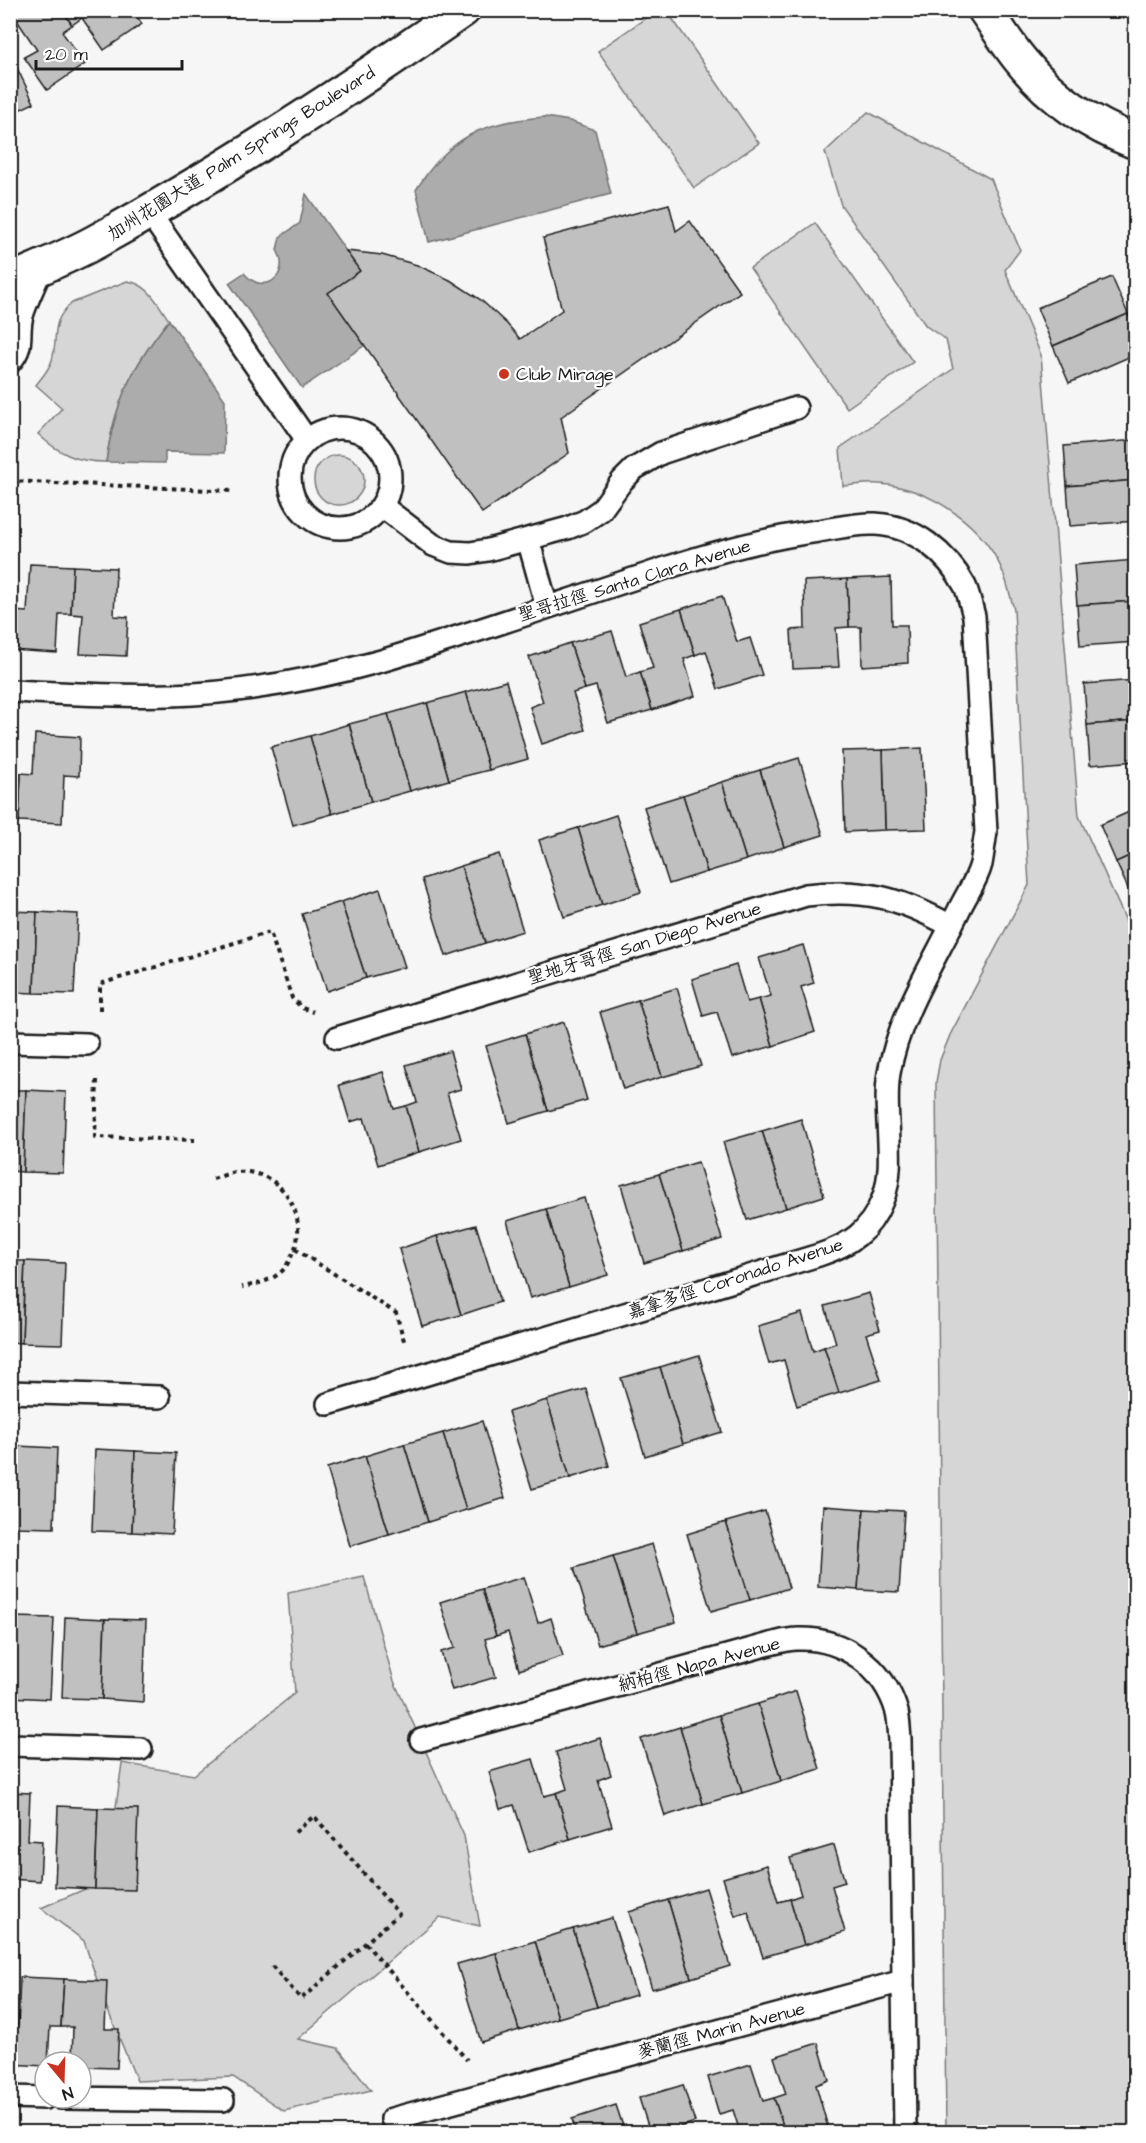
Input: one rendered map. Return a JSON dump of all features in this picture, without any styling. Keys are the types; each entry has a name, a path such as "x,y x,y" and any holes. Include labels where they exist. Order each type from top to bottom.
{"street":[{"name":"加州花園大道 Palm Springs Boulevard","path":"10,281 96,242 148,211 280,132 382,67 463,10"},
{"path":"985,10 1023,64 1049,91 1079,114 1112,133 1136,142"}],"lane":[{"path":"148,211 307,440"},
{"path":"10,362 17,355 20,345 15,335 42,266"},
{"path":"382,506 434,545 451,552 470,553 488,550 585,521 601,510 622,481 634,469 661,453 796,408"},
{"path":"340,428 358,431 374,440 385,454 390,471 389,490 382,506 366,520 346,527 325,526 306,515 294,498 290,478 294,457 307,440 322,430 340,428"},
{"name":"聖哥拉徑 Santa Clara Avenue","path":"10,691 149,695 242,690 312,678 380,661 708,554 782,536 876,524 905,531 931,544 951,564 966,589 974,616 986,832 980,866 951,926"},
{"path":"528,539 547,607"},
{"name":"聖地牙哥徑 San Diego Avenue","path":"337,1038 806,895 836,892 896,900 951,926"},
{"name":"嘉拿多徑 Coronado Avenue","path":"328,1404 819,1255 841,1248 859,1236 873,1219 883,1199 889,1178 888,1076 895,1047 907,1016 951,926"},
{"path":"10,1042 87,1044"},
{"path":"10,1392 159,1397"},
{"name":"納柏徑 Napa Avenue","path":"421,1740 770,1644 796,1639 814,1640 849,1650 871,1666 887,1687 897,1713 900,1739 903,1981"},
{"path":"10,1745 141,1749"},
{"path":"903,1981 905,2133"},
{"name":"麥蘭徑 Marin Avenue","path":"392,2119 903,1981"},
{"path":"10,2097 33,2098"},
{"path":"93,2098 223,2100"}],"path":[{"path":"10,481 234,491"},
{"path":"100,1012 100,984 270,932 292,998 302,1008 315,1013 322,1012"},
{"path":"98,1070 95,1137 195,1140"},
{"path":"213,1179 235,1172 258,1174 278,1185 293,1203 300,1226 296,1249 284,1269 265,1282 242,1287"},
{"path":"296,1249 396,1313 408,1353"},
{"path":"272,1966 301,1999 399,1914 314,1816 293,1834"},
{"path":"365,1943 467,2061"}],"shaded area":[{"path":"656,11 667,11 759,143 694,188 598,51"},
{"path":"868,112 991,179 1020,250 1005,270 1041,355 1079,816 1135,941 1135,2132 946,2132 936,1082 940,1060 950,1035 1029,885 1014,610 996,557 970,526 937,502 918,493 899,487 875,484 843,486 840,448 953,369 946,340 926,326 841,205 825,152"},
{"path":"545,117 570,121 595,130 611,194 429,242 416,190 441,157 470,135 486,128 523,119"},
{"path":"306,194 360,271 328,293 365,345 302,388 229,283 244,273 251,280 259,283 267,283 278,275 281,268 281,259 277,250 280,237 300,223"},
{"path":"815,223 913,362 847,408 750,268"},
{"path":"127,281 147,290 169,320 144,354 127,386 114,421 106,462 69,456 53,447 38,434 62,408 36,385 51,364 57,323 65,310 72,303"},
{"path":"169,320 225,400 224,453 165,452 165,463 106,462 114,421 127,386 144,354"},
{"path":"344,455 357,462 363,470 363,490 357,498 349,504 334,505 321,498 315,490 314,475 321,462 329,456"},
{"path":"364,1577 394,1681 464,1836 480,1926 440,1917 298,2039 338,2048 371,2090 284,2111 233,2077 137,2081 104,2001 84,1941 41,1908 106,1880 122,1763 194,1775 295,1693 288,1593"}],"building":[{"path":"10,10 63,10 72,25 62,32 85,64 47,90 24,57 37,50"},
{"path":"63,10 133,10 142,24 104,50 82,18 72,25"},
{"path":"17,68 34,103 10,114 10,71"},
{"name":"Club Mirage","path":"669,204 676,231 690,221 740,292 561,417 569,453 482,513 328,293 360,271 346,251 382,255 417,265 450,280 481,300 520,339 562,310 543,238"},
{"path":"1112,277 1128,314 1053,346 1037,308"},
{"path":"1128,314 1136,332 1136,354 1069,383 1053,346"},
{"path":"1136,440 1136,480 1067,486 1064,446"},
{"path":"1136,480 1136,521 1070,526 1067,486"},
{"path":"1136,560 1136,601 1077,605 1074,565"},
{"path":"30,564 73,566 71,614 59,614 57,653 11,650 13,611 27,612"},
{"path":"73,566 116,568 114,616 128,617 126,656 80,654 83,615 71,614"},
{"path":"891,577 892,625 907,625 908,663 862,666 861,627 849,627 847,579"},
{"path":"847,579 849,627 836,628 839,667 793,669 791,630 805,629 804,581"},
{"path":"722,596 737,642 750,638 762,675 718,689 706,651 695,655 681,609"},
{"path":"1136,601 1136,642 1080,646 1077,605"},
{"path":"681,609 695,655 684,659 695,696 652,710 640,672 653,668 639,622"},
{"path":"612,631 626,677 640,672 652,710 608,723 596,686 585,689 570,643"},
{"path":"570,643 585,689 573,693 585,730 542,744 530,707 543,702 529,657"},
{"path":"1136,680 1136,721 1087,725 1084,684"},
{"path":"506,681 528,759 489,770 466,692"},
{"path":"466,692 489,770 449,780 427,703"},
{"path":"427,703 449,780 410,791 388,714"},
{"path":"388,714 410,791 371,802 349,724"},
{"path":"1136,721 1136,761 1090,765 1087,725"},
{"path":"349,724 371,802 332,814 310,736"},
{"path":"35,734 80,737 79,776 64,775 62,823 19,821 21,773 33,774"},
{"path":"310,736 332,814 293,825 271,747"},
{"path":"922,748 926,829 885,830 883,750"},
{"path":"883,750 885,830 845,832 842,751"},
{"path":"799,758 823,835 784,847 760,770"},
{"path":"760,770 784,847 746,860 722,782"},
{"path":"10,773 21,773 19,821 10,821"},
{"path":"722,782 746,860 707,872 683,795"},
{"path":"683,795 707,872 669,884 644,807"},
{"path":"1136,809 1136,853 1116,862 1100,825"},
{"path":"616,815 641,892 602,905 578,828"},
{"path":"578,828 602,905 564,917 539,840"},
{"path":"1136,853 1136,898 1133,899 1116,862"},
{"path":"499,854 523,931 485,943 461,866"},
{"path":"461,866 485,943 446,956 422,879"},
{"path":"380,889 405,967 366,978 341,902"},
{"path":"341,902 366,978 327,991 302,914"},
{"path":"10,911 37,912 34,993 10,992"},
{"path":"37,912 78,914 74,994 34,993"},
{"path":"803,945 814,983 801,987 815,1032 773,1046 759,999 771,996 759,958"},
{"path":"736,965 747,1002 759,999 773,1046 732,1058 717,1012 703,1016 692,979"},
{"path":"677,988 701,1066 662,1077 638,1000"},
{"path":"638,1000 662,1077 623,1089 600,1012"},
{"path":"564,1022 587,1100 548,1111 525,1034"},
{"path":"525,1034 548,1111 509,1123 486,1046"},
{"path":"450,1051 461,1089 447,1093 461,1139 419,1152 406,1106 417,1102 406,1065"},
{"path":"383,1072 394,1109 406,1106 419,1152 378,1165 364,1118 350,1122 339,1085"},
{"path":"10,1090 26,1090 23,1172 10,1171"},
{"path":"26,1090 66,1092 63,1173 23,1172"},
{"path":"801,1119 824,1196 786,1208 762,1131"},
{"path":"762,1131 786,1208 747,1220 723,1142"},
{"path":"698,1162 722,1239 683,1251 659,1174"},
{"path":"659,1174 683,1251 644,1263 621,1185"},
{"path":"584,1198 608,1275 569,1287 546,1209"},
{"path":"546,1209 569,1287 530,1298 507,1221"},
{"path":"476,1225 500,1302 461,1315 437,1236"},
{"path":"437,1236 461,1315 422,1326 399,1249"},
{"path":"10,1261 25,1261 22,1343 10,1342"},
{"path":"25,1261 65,1263 62,1344 22,1343"},
{"path":"869,1293 880,1330 866,1334 881,1380 839,1393 824,1347 836,1343 825,1306"},
{"path":"802,1313 813,1351 824,1347 839,1393 797,1406 784,1360 769,1364 758,1326"},
{"path":"699,1355 722,1432 683,1444 660,1367"},
{"path":"660,1367 683,1444 645,1456 621,1378"},
{"path":"586,1389 609,1466 570,1478 547,1400"},
{"path":"547,1400 570,1478 532,1489 508,1412"},
{"path":"482,1421 505,1498 466,1510 443,1433"},
{"path":"443,1433 466,1510 428,1522 404,1444"},
{"path":"404,1444 428,1522 389,1534 365,1456"},
{"path":"10,1446 17,1446 13,1527 10,1527"},
{"path":"17,1446 57,1448 54,1528 13,1527"},
{"path":"95,1449 135,1451 132,1532 92,1531"},
{"path":"135,1451 176,1453 172,1534 132,1532"},
{"path":"365,1456 389,1534 350,1546 327,1468"},
{"path":"823,1506 864,1509 858,1590 818,1587"},
{"path":"864,1509 904,1511 899,1592 858,1590"},
{"path":"765,1511 789,1588 750,1600 726,1522"},
{"path":"726,1522 750,1600 711,1611 687,1534"},
{"path":"652,1544 676,1622 637,1633 613,1556"},
{"path":"613,1556 637,1633 598,1645 574,1568"},
{"path":"524,1577 538,1623 551,1618 563,1656 519,1670 508,1632 496,1636 482,1589"},
{"path":"482,1589 496,1636 485,1639 496,1677 452,1690 441,1652 455,1648 440,1602"},
{"path":"10,1617 13,1617 10,1671"},
{"path":"13,1617 54,1618 50,1699 10,1697"},
{"path":"65,1617 105,1619 102,1699 62,1698"},
{"path":"105,1619 146,1620 143,1702 102,1699"},
{"path":"796,1691 820,1769 781,1781 758,1704"},
{"path":"758,1704 781,1781 742,1793 719,1715"},
{"path":"719,1715 742,1793 703,1804 680,1727"},
{"path":"680,1727 703,1804 665,1816 641,1739"},
{"path":"600,1738 611,1775 598,1780 612,1826 570,1839 556,1793 567,1789 556,1752"},
{"path":"533,1759 544,1796 556,1793 570,1839 529,1852 514,1805 500,1809 489,1772"},
{"path":"10,1792 30,1793 28,1840 42,1841 40,1881 10,1879"},
{"path":"58,1806 98,1808 95,1889 55,1887"},
{"path":"98,1808 138,1809 135,1890 95,1889"},
{"path":"834,1845 845,1882 832,1886 845,1932 804,1945 790,1899 801,1895 790,1858"},
{"path":"767,1865 778,1902 790,1899 804,1945 763,1957 748,1912 735,1916 723,1878"},
{"path":"706,1888 730,1966 691,1978 668,1900"},
{"path":"668,1900 691,1978 652,1989 629,1912"},
{"path":"612,1918 636,1995 597,2007 573,1929"},
{"path":"573,1929 597,2007 558,2018 535,1941"},
{"path":"535,1941 558,2018 519,2030 496,1953"},
{"path":"496,1953 519,2030 481,2042 457,1964"},
{"path":"20,1977 64,1979 61,2027 50,2027 49,2050 33,2050 33,2065 10,2064 10,2025 18,2025"},
{"path":"64,1979 107,1981 105,2029 119,2029 117,2068 93,2067 93,2050 72,2050 73,2027 61,2027"},
{"path":"818,2043 829,2080 816,2085 829,2131 785,2132 774,2098 786,2094 774,2057"},
{"path":"751,2064 763,2101 774,2098 785,2132 740,2132 733,2110 719,2114 708,2077"},
{"path":"683,2085 695,2122 680,2127 682,2132 650,2132 639,2098"},
{"path":"616,2105 625,2132 576,2132 572,2119"}],"place":[{"name":"Club Mirage","path":"504,374"}]}
